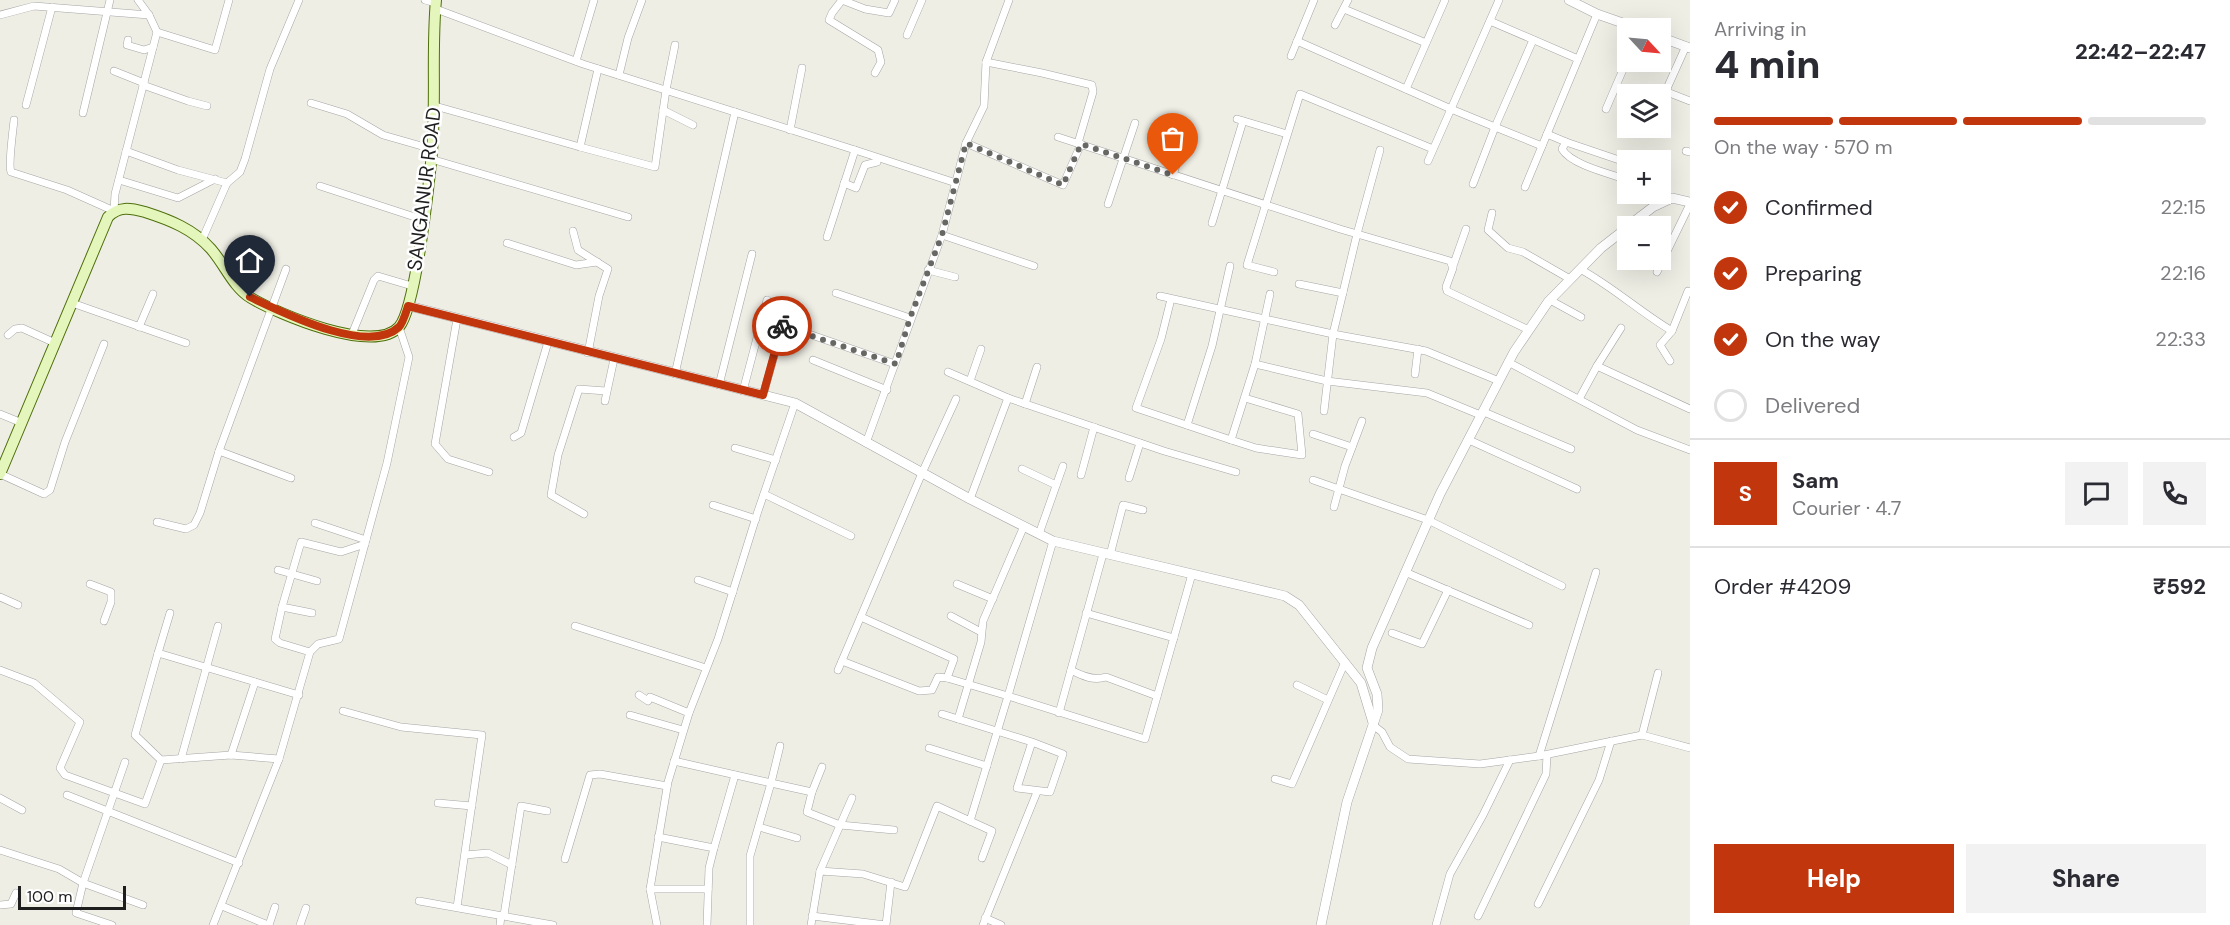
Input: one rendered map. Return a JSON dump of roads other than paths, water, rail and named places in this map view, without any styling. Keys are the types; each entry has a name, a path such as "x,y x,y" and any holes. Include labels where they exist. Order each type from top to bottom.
{"main road":[{"name":"SANGANUR ROAD","path":"399,327 408,306 412,286 424,220 432,154 435,106 433,3"},
{"path":"0,474 108,217 114,211 122,208 142,211 177,223 202,240 212,250 235,283 250,297 272,307 330,331 378,338 399,327"}],"street":[{"path":"82,112 105,12 110,0"},
{"path":"14,120 9,165 11,172 67,190 114,211 119,180 157,32 149,15 138,0"},
{"path":"157,32 215,50 230,0"},
{"path":"202,240 227,183 240,172 270,69 299,0"},
{"path":"576,61 593,2 585,0"},
{"path":"619,75 628,38 642,0"},
{"path":"874,73 881,62 878,50 829,20 842,0 865,9 889,13 895,0"},
{"path":"907,35 922,0"},
{"path":"866,443 942,235 966,143 984,106 986,62 1009,0"},
{"path":"1291,56 1314,0"},
{"path":"1335,25 1348,0"},
{"path":"1406,88 1445,0"},
{"path":"1428,161 1499,0"},
{"path":"1569,0 1617,21"},
{"path":"433,3 598,69 956,183"},
{"path":"0,15 34,6 149,15"},
{"path":"26,105 52,7"},
{"path":"1344,9 1426,42"},
{"path":"1525,187 1597,14"},
{"path":"1490,21 1578,59"},
{"path":"128,40 127,45 144,50 153,47"},
{"path":"1473,184 1533,40"},
{"path":"1298,41 1451,109 1542,146"},
{"path":"1671,41 1688,47 1671,84"},
{"path":"435,106 655,167 675,45"},
{"path":"966,143 1063,185 1079,143 1093,92 1092,85 986,62"},
{"path":"790,130 802,68"},
{"path":"580,147 598,69"},
{"path":"114,71 188,101 207,106"},
{"path":"1606,109 1622,72"},
{"path":"1274,272 1247,265 1300,94 1434,149"},
{"path":"1671,94 1690,101"},
{"path":"311,103 347,114 383,135 432,154 628,217"},
{"path":"663,110 693,125"},
{"path":"675,374 735,112"},
{"path":"1212,223 1240,120 1287,134"},
{"path":"1108,204 1135,123"},
{"path":"1173,175 1187,130"},
{"path":"1547,134 1617,159"},
{"path":"1058,137 1357,234 1450,261 1453,266"},
{"path":"1566,142 1562,149 1566,156 1617,176"},
{"path":"828,237 855,150"},
{"path":"1324,411 1333,334 1380,150"},
{"path":"126,152 178,171 227,183"},
{"path":"844,183 856,188 865,165 877,162"},
{"path":"119,180 178,198 214,179"},
{"path":"320,186 424,220"},
{"path":"1642,216 1653,207 1672,198 1690,203 1657,272"},
{"path":"1492,213 1488,230 1508,248 1523,252 1570,279"},
{"path":"1466,229 1446,288 1447,291 1529,330"},
{"path":"573,231 578,250 608,269 599,296 588,353"},
{"path":"942,235 1034,266"},
{"path":"1321,925 1347,802 1378,710 1377,694 1367,668 1372,648 1428,520 1508,362 1550,300 1617,236"},
{"path":"507,243 576,265 597,262"},
{"path":"719,385 752,254"},
{"path":"1187,425 1212,346 1230,266"},
{"path":"157,522 186,529 194,525 200,513 219,450 286,269"},
{"path":"1580,269 1672,331"},
{"path":"928,270 955,277"},
{"path":"352,334 374,280 378,276 412,286"},
{"path":"1299,284 1342,293"},
{"path":"1671,361 1660,345 1672,331 1688,291 1690,292"},
{"path":"836,293 910,318"},
{"path":"139,327 153,294"},
{"path":"1231,440 1255,364 1270,294"},
{"path":"1160,296 1265,320 1426,351 1499,381"},
{"path":"1171,299 1161,339 1136,408 1257,448 1302,455 1298,414 1245,398"},
{"path":"743,390 766,300"},
{"path":"1550,300 1581,317"},
{"path":"72,303 186,343"},
{"path":"408,306 588,353 795,403 970,499 1053,541 1285,596 1299,606 1361,683 1374,726 1382,732 1390,747 1408,759 1480,764 1543,756 1642,735 1690,748"},
{"path":"457,319 435,444 448,459 489,472"},
{"path":"763,395 783,325 896,364"},
{"path":"213,925 279,759 310,652 318,644 339,639 387,464 409,357 399,327"},
{"path":"8,335 15,329 22,328 55,343"},
{"path":"1579,399 1622,328"},
{"path":"514,437 521,433 548,342"},
{"path":"0,474 44,494 50,490 65,442 104,344"},
{"path":"970,381 981,349"},
{"path":"1414,374 1418,349"},
{"path":"605,401 614,359"},
{"path":"813,360 886,390"},
{"path":"1508,362 1637,430 1690,450"},
{"path":"1255,364 1327,381 1428,393 1478,414 1482,415 1484,412"},
{"path":"1597,366 1690,409"},
{"path":"1025,404 1037,367"},
{"path":"948,372 1025,404 1140,443 1236,472"},
{"path":"584,514 551,495 552,485 558,455 579,389 606,391"},
{"path":"970,499 1008,398"},
{"path":"838,670 922,472 957,399"},
{"path":"657,925 650,890 667,786 689,713 733,592 795,403"},
{"path":"1484,412 1571,449"},
{"path":"0,414 22,423"},
{"path":"1334,507 1362,421"},
{"path":"1081,475 1094,427"},
{"path":"1313,434 1352,447"},
{"path":"1469,440 1577,489"},
{"path":"1130,478 1140,443"},
{"path":"735,448 776,460"},
{"path":"219,450 291,478"},
{"path":"1039,534 1063,466"},
{"path":"1022,469 1056,485"},
{"path":"1314,480 1428,520 1562,586"},
{"path":"764,494 851,536"},
{"path":"713,505 756,519"},
{"path":"1059,713 1086,613 1123,505 1143,510"},
{"path":"315,523 366,542"},
{"path":"958,719 981,642 983,621 1024,526"},
{"path":"970,820 1053,541"},
{"path":"310,652 280,643 275,639 301,542 341,552 366,542"},
{"path":"278,570 318,581"},
{"path":"1405,572 1529,625"},
{"path":"1478,916 1546,774 1543,756 1596,572"},
{"path":"842,661 919,691 932,690 938,677 947,678 1144,739 1192,574"},
{"path":"698,580 733,592"},
{"path":"90,584 111,592 111,602 104,621"},
{"path":"957,584 993,599"},
{"path":"1392,633 1422,644 1448,590"},
{"path":"0,597 18,605"},
{"path":"282,607 312,613"},
{"path":"170,613 135,735 161,760 231,755 279,759"},
{"path":"1086,613 1174,638"},
{"path":"951,616 981,632"},
{"path":"861,618 954,659 947,678"},
{"path":"181,759 218,626"},
{"path":"575,626 706,668"},
{"path":"158,653 299,695"},
{"path":"1275,779 1292,784 1345,662"},
{"path":"0,670 34,683 80,722 60,768 65,775 145,804 161,760"},
{"path":"1071,670 1084,677 1101,679 1106,676 1157,696"},
{"path":"1642,735 1658,673"},
{"path":"231,755 255,682"},
{"path":"1297,685 1328,700"},
{"path":"639,695 648,701 650,697 689,713"},
{"path":"342,711 401,727 482,735 457,907"},
{"path":"942,714 1032,742 1063,754 1050,792 1017,788 1032,742"},
{"path":"630,715 684,730"},
{"path":"1538,904 1599,780 1611,741"},
{"path":"750,925 750,856 780,746"},
{"path":"929,748 987,766"},
{"path":"1436,925 1450,874 1510,760"},
{"path":"674,761 812,792"},
{"path":"112,925 76,913 83,883 125,762"},
{"path":"822,767 807,812 840,825 894,830"},
{"path":"565,860 590,776 600,774 667,786"},
{"path":"707,925 709,868 735,775"},
{"path":"1001,925 984,922 1037,792"},
{"path":"67,795 239,863"},
{"path":"0,798 22,810"},
{"path":"811,925 820,871 852,798"},
{"path":"438,803 472,806"},
{"path":"500,925 521,806 547,811"},
{"path":"820,871 863,874 905,887 937,806 992,831 982,858"},
{"path":"759,827 797,838"},
{"path":"658,837 714,848"},
{"path":"0,850 59,869 83,883 143,904"},
{"path":"465,855 488,853 512,865"},
{"path":"812,916 887,925 891,882"},
{"path":"650,890 708,889"},
{"path":"0,905 11,904 16,893"},
{"path":"419,901 553,925"},
{"path":"222,906 268,925 275,908"},
{"path":"300,925 306,908"}]}
